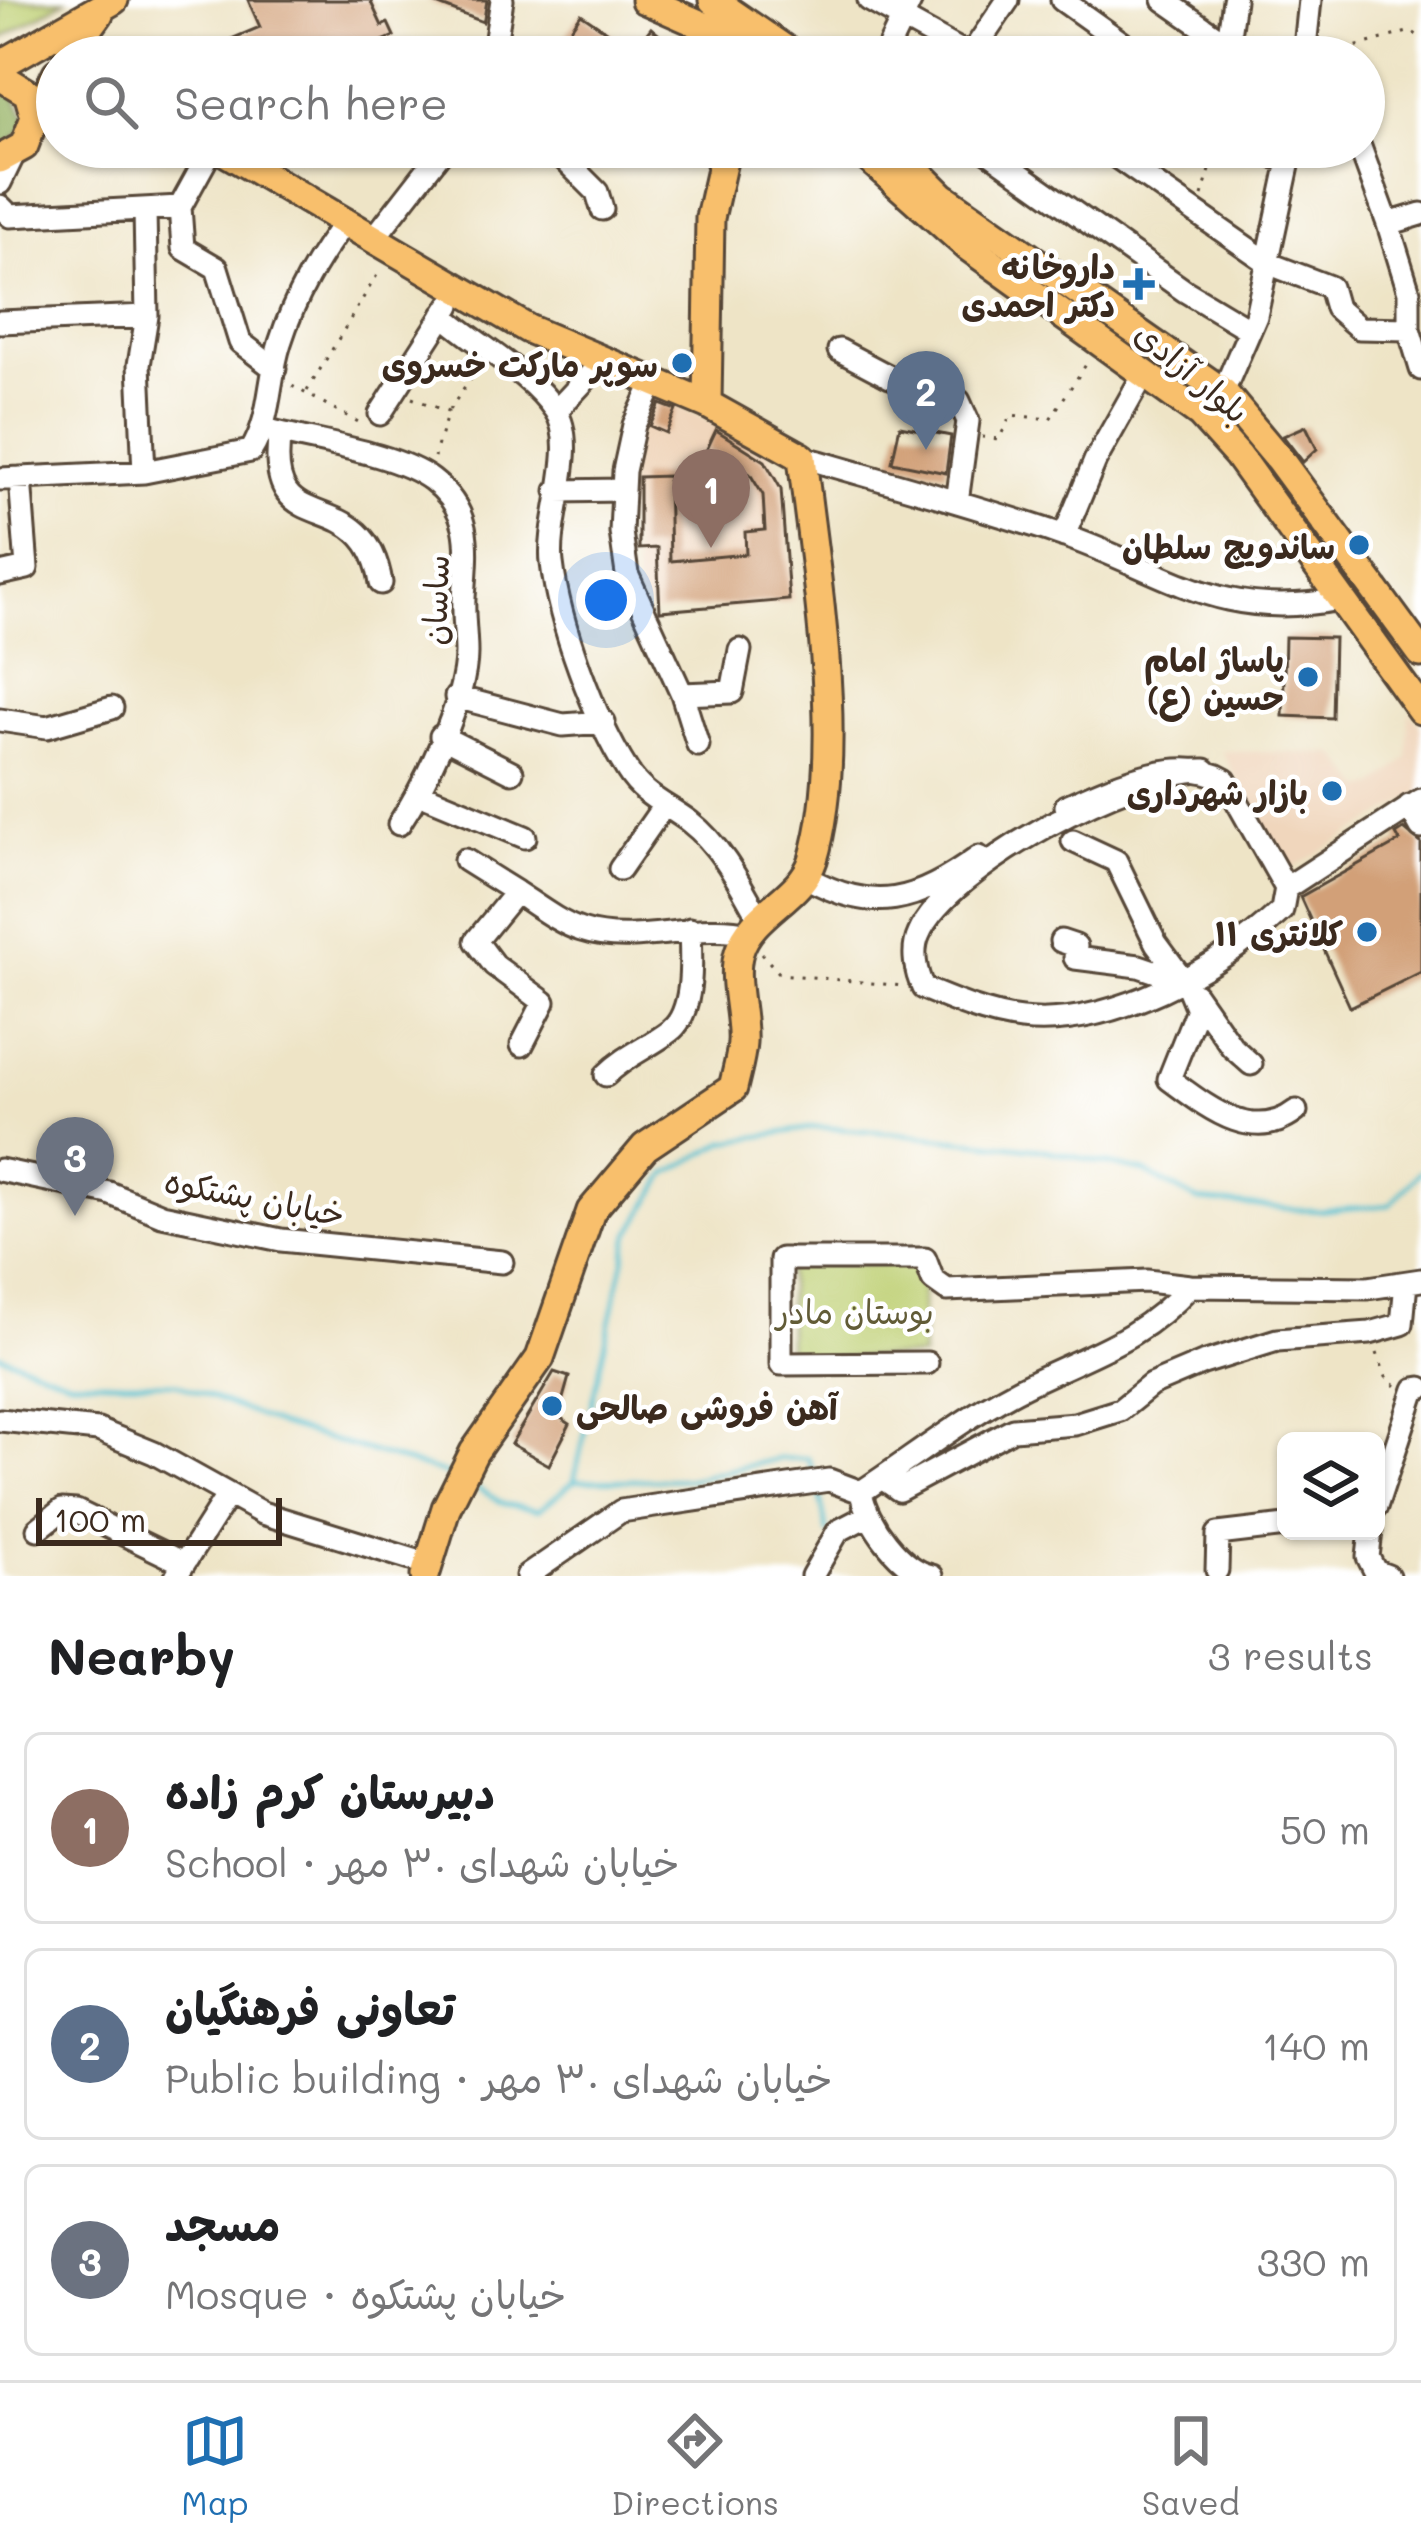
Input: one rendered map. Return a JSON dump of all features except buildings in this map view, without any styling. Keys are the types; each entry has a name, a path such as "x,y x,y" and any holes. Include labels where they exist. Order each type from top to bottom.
{"main road":[{"path":"645,0 720,36"},
{"path":"713,0 765,36"},
{"path":"86,36 110,3"},
{"path":"62,36 110,3"},
{"path":"6,75 36,54"},
{"path":"6,75 36,78"},
{"path":"6,75 28,140"},
{"path":"253,168 528,329 706,404 802,457 821,626 827,774 812,862 752,930 739,953 742,1045 733,1088 645,1147 591,1211 540,1358 474,1452 446,1508 426,1570"},
{"path":"706,404 710,218 721,168"},
{"name":"بلوار آزادی","path":"880,168 967,246 1200,414 1238,456 1421,710"},
{"name":"بلوار آزادی","path":"918,168 942,196 1222,392 1279,459 1421,653"},
{"path":"1200,414 1222,392"}],"street":[{"path":"497,36 502,0"},
{"path":"869,0 906,8 944,36"},
{"path":"984,36 1008,0"},
{"path":"1062,0 1113,36"},
{"path":"1164,0 1209,36"},
{"path":"1229,36 1234,0"},
{"path":"1306,36 1310,0"},
{"path":"893,36 906,8"},
{"path":"0,183 28,140"},
{"path":"203,168 180,207 183,248 217,268 240,342 274,375"},
{"path":"384,243 432,168"},
{"path":"573,168 597,192 602,209"},
{"path":"1012,168 1185,291 1250,330"},
{"path":"1133,168 1270,264 1330,287 1336,308 1359,328 1409,329"},
{"path":"1222,392 1250,330 1270,264 1288,168"},
{"path":"1368,168 1409,292 1409,329 1421,369"},
{"path":"0,206 10,216 180,207"},
{"path":"144,472 139,364 147,316 145,210"},
{"path":"1388,224 1421,214"},
{"path":"346,220 308,273 274,375 272,431 279,484 291,500 356,529 375,548 380,583"},
{"path":"380,414 460,289"},
{"path":"443,315 556,411 566,438 551,558 559,605 627,771 663,807 691,823 728,864 752,930 720,926 582,931 465,860"},
{"path":"0,322 147,316"},
{"path":"839,350 890,377 946,392 959,401 967,435 957,502"},
{"path":"556,411 602,362"},
{"path":"1064,536 1095,461 1145,372"},
{"path":"652,384 634,425 622,490 627,574 682,694 698,745"},
{"path":"0,574 27,568 10,478 144,472 251,451 272,431"},
{"name":"ساسان","path":"272,431 392,462 427,478 462,512 470,541 462,627 466,655 456,697 419,794 399,824"},
{"path":"802,457 1064,536 1195,594 1303,607 1340,599"},
{"path":"557,491 622,490"},
{"path":"682,694 732,692 740,650"},
{"path":"456,697 562,724 604,722"},
{"path":"0,720 47,728 112,708"},
{"path":"441,736 512,772"},
{"path":"1066,806 1200,768 1225,780 1286,888 1282,910 1185,983 1145,1000 1023,1020 923,988 915,970 918,935 939,908 1032,832 1110,796 1200,768"},
{"path":"419,794 525,837"},
{"path":"1286,888 1415,803 1421,828"},
{"path":"620,868 663,807"},
{"path":"804,876 856,898 896,902 955,874 1043,816"},
{"path":"1073,841 1116,861 1156,943 1251,1064"},
{"path":"516,892 476,941 494,965 544,1002 522,1046"},
{"path":"606,1075 627,1054 676,1028 685,1005 690,929"},
{"path":"1061,941 1076,946 1075,958 1139,966 1185,983 1197,1009 1169,1079 1238,1123 1282,1121 1296,1111"},
{"name":"خیابان پشتکوه","path":"0,1170 109,1193 162,1215 281,1240 502,1262"},
{"path":"882,1478 899,1490 1013,1429 1097,1417 1204,1363 1277,1340 1370,1333 1402,1324 1414,1282 1256,1290 1147,1281 947,1290 933,1280 925,1259 781,1259 781,1364 927,1363"},
{"path":"861,1492 1030,1382 1096,1357 1156,1323 1190,1286"},
{"path":"1385,1482 1418,1389"},
{"path":"0,1420 98,1430 154,1453 262,1513 426,1570"},
{"path":"527,1576 621,1511 829,1480 861,1492"},
{"path":"861,1492 865,1517 918,1573 932,1576"},
{"path":"38,1529 62,1510 76,1511 179,1569 227,1496"},
{"path":"812,1576 838,1531 865,1517"},
{"path":"1217,1570 1218,1534 1277,1527"},
{"path":"1370,1540 1368,1557 1375,1571 1388,1576"}],"path":[{"path":"1385,39 1411,31 1421,38"},
{"path":"1194,210 1210,168"},
{"path":"307,391 384,243"},
{"path":"967,435 1000,439 1011,415 1050,419 1101,341"},
{"path":"427,478 448,412 490,355"},
{"path":"274,375 355,423 375,424 380,414"},
{"path":"394,390 448,412"},
{"path":"752,930 780,974 923,988"},
{"path":"1370,1333 1386,1377 1397,1387 1418,1389"}],"shaded area":[{"path":"655,395 768,449 784,478 794,602 653,613 638,594 627,503 632,452"},
{"name":"بازار شهرداری","path":"1409,711 1421,725 1421,793 1286,872 1222,751 1336,754 1364,789 1376,786 1408,758"}],"green space":[{"path":"0,0 65,0 0,40"},
{"path":"0,82 8,84 29,123 0,152"},
{"name":"بوستان مادر","path":"788,1264 922,1264 922,1357 788,1357"}],"waterway":[{"path":"574,1481 630,1234 667,1174 725,1142 817,1127 1040,1149 1145,1172 1198,1201 1316,1211 1390,1205 1421,1171"},
{"path":"0,1355 69,1380 176,1383 280,1425 452,1476"},
{"path":"467,1482 504,1504 539,1510 574,1481 691,1479 777,1459 808,1458 814,1474"},
{"path":"819,1491 827,1532"}],"place":[{"name":"داروخانه دکتر احمدی","path":"1139,284"},
{"name":"سوپر مارکت خسروی","path":"682,363"},
{"name":"تعاونی فرهنگیان","path":"926,450"},
{"name":"ساندویچ سلطان","path":"1359,545"},
{"name":"دبیرستان کرم زاده","path":"711,548"},
{"name":"پاساژ امام حسین (ع)","path":"1308,677"},
{"name":"بازار شهرداری","path":"1332,791"},
{"name":"کلانتری ۱۱","path":"1367,932"},
{"name":"مسجد","path":"75,1216"},
{"name":"آهن فروشی صالحی","path":"552,1406"}]}
